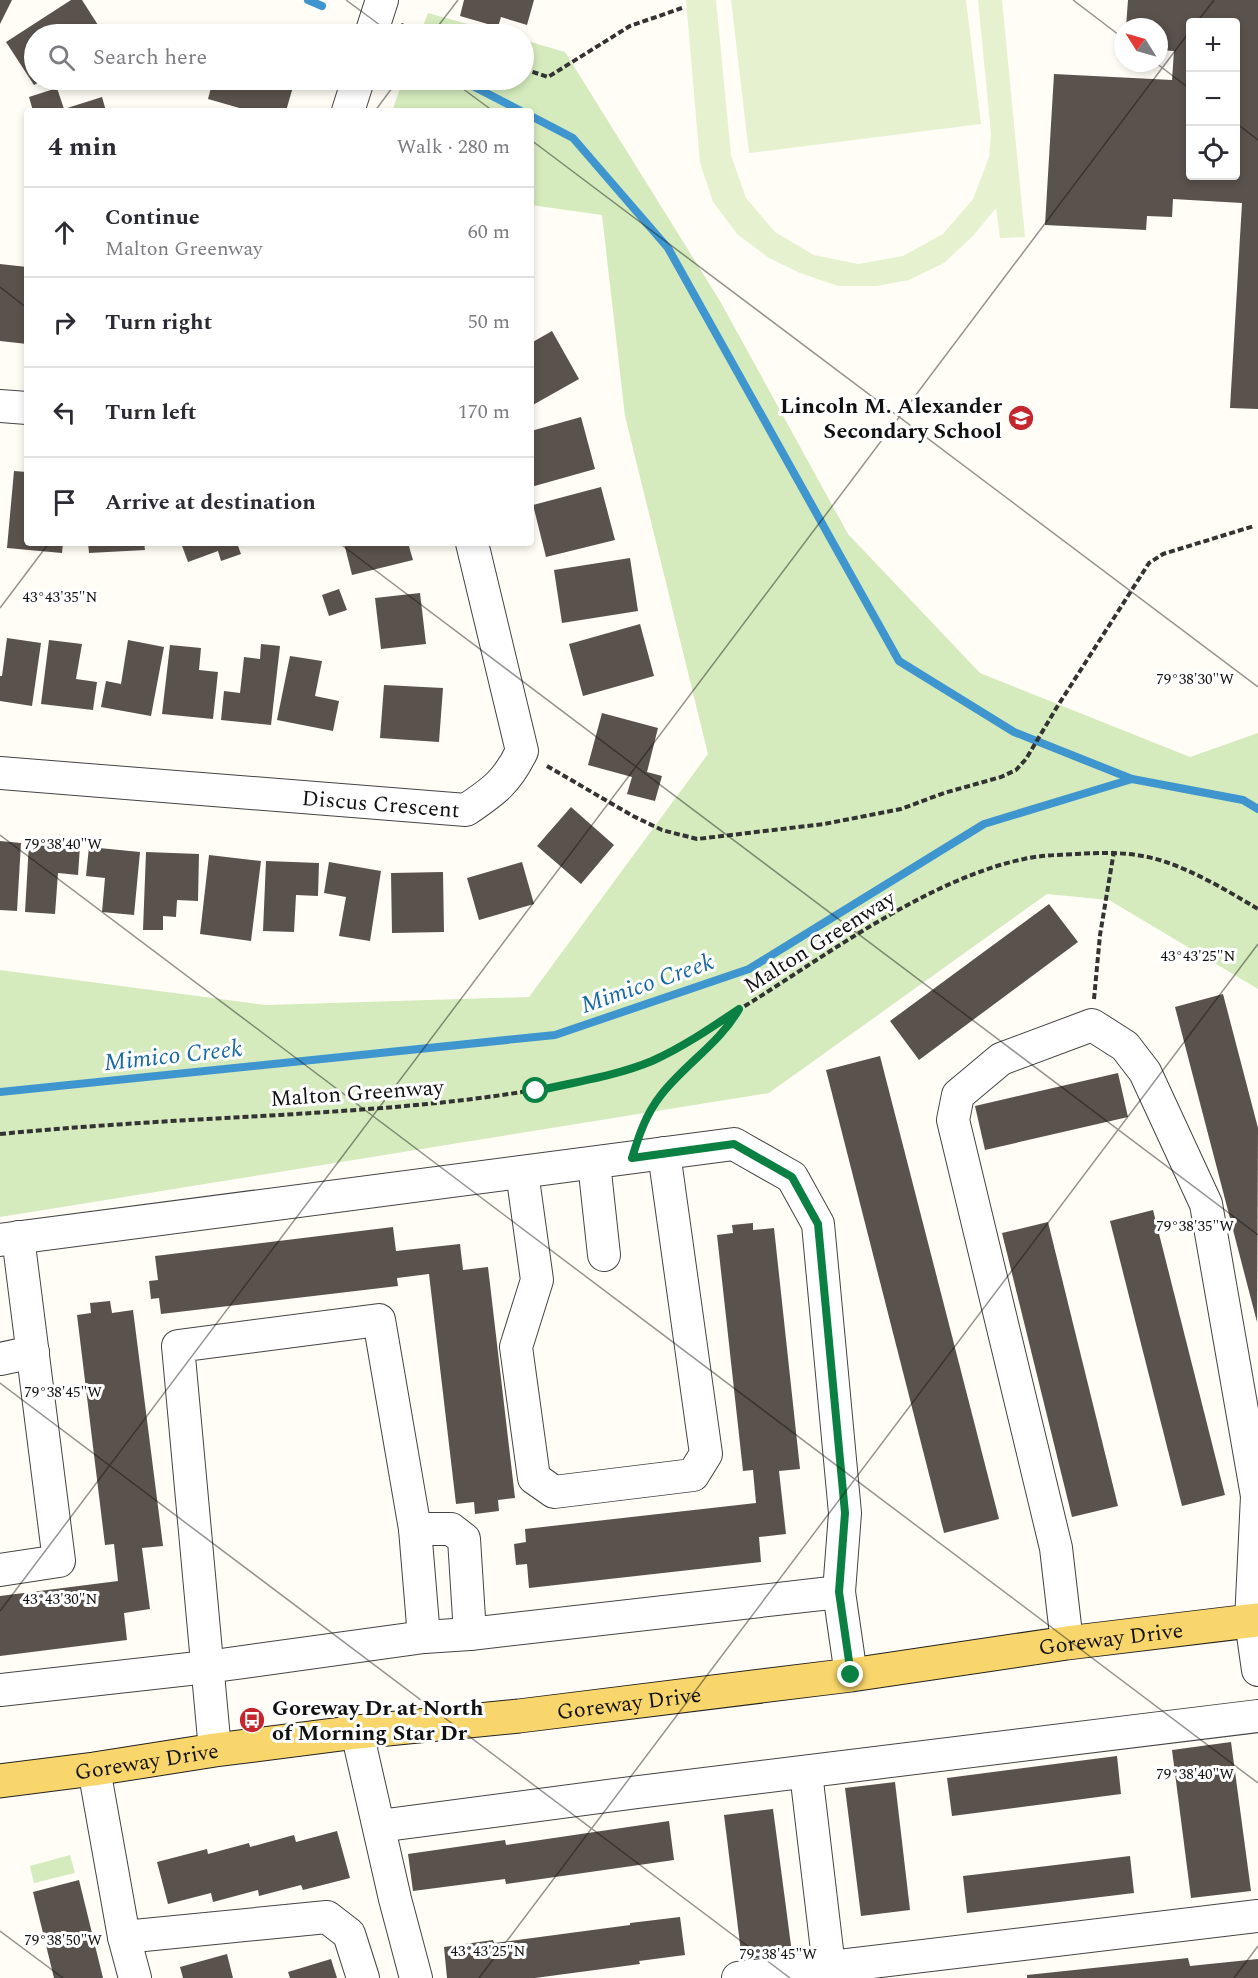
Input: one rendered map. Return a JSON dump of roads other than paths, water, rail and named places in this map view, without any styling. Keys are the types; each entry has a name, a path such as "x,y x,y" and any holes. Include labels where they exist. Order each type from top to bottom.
{"main road":[{"name":"Goreway Drive","path":"0,1781 215,1750 851,1675 1067,1643 1255,1621"}],"street":[{"path":"374,24 382,0"},
{"path":"349,108 355,90"},
{"path":"0,406 24,408"},
{"name":"Discus Crescent","path":"0,773 466,810 497,790 514,768 522,751 473,546"},
{"path":"1067,1643 1056,1548 953,1120 958,1095 1001,1059 1092,1025 1125,1046 1145,1072 1206,1204 1257,1496 1255,1621 1258,1670"},
{"path":"0,1570 59,1561 33,1352 9,1239 734,1144 792,1177 818,1224 845,1513 839,1592 851,1675"},
{"path":"522,1172 537,1280 516,1347 534,1478 554,1492 693,1475 706,1454 664,1153"},
{"path":"594,1162 604,1255"},
{"path":"215,1750 178,1346 379,1320 415,1529 424,1637"},
{"path":"0,1359 33,1352"},
{"path":"415,1529 451,1530 464,1539 470,1634"},
{"path":"0,1690 207,1667 424,1637 470,1634 839,1592"},
{"path":"379,1826 1258,1716"},
{"path":"357,1732 416,1978"},
{"path":"94,1769 124,1937 135,1978"},
{"path":"806,1773 829,1967"},
{"path":"738,1978 1258,1916"},
{"path":"124,1937 327,1917 349,1934 363,1978"}],"waterway":[{"path":"308,0 322,6"},
{"path":"480,90 515,108"},
{"path":"534,118 573,138 668,248 899,661 1014,732 1132,779"},
{"name":"Mimico Creek","path":"0,1092 555,1035 749,969 984,824 1132,779 1243,800 1258,809"}],"place":[{"name":"Lincoln M. Alexander Secondary School","path":"1021,418"},
{"name":"Goreway Dr at North of Morning Star Dr","path":"252,1720"}]}
